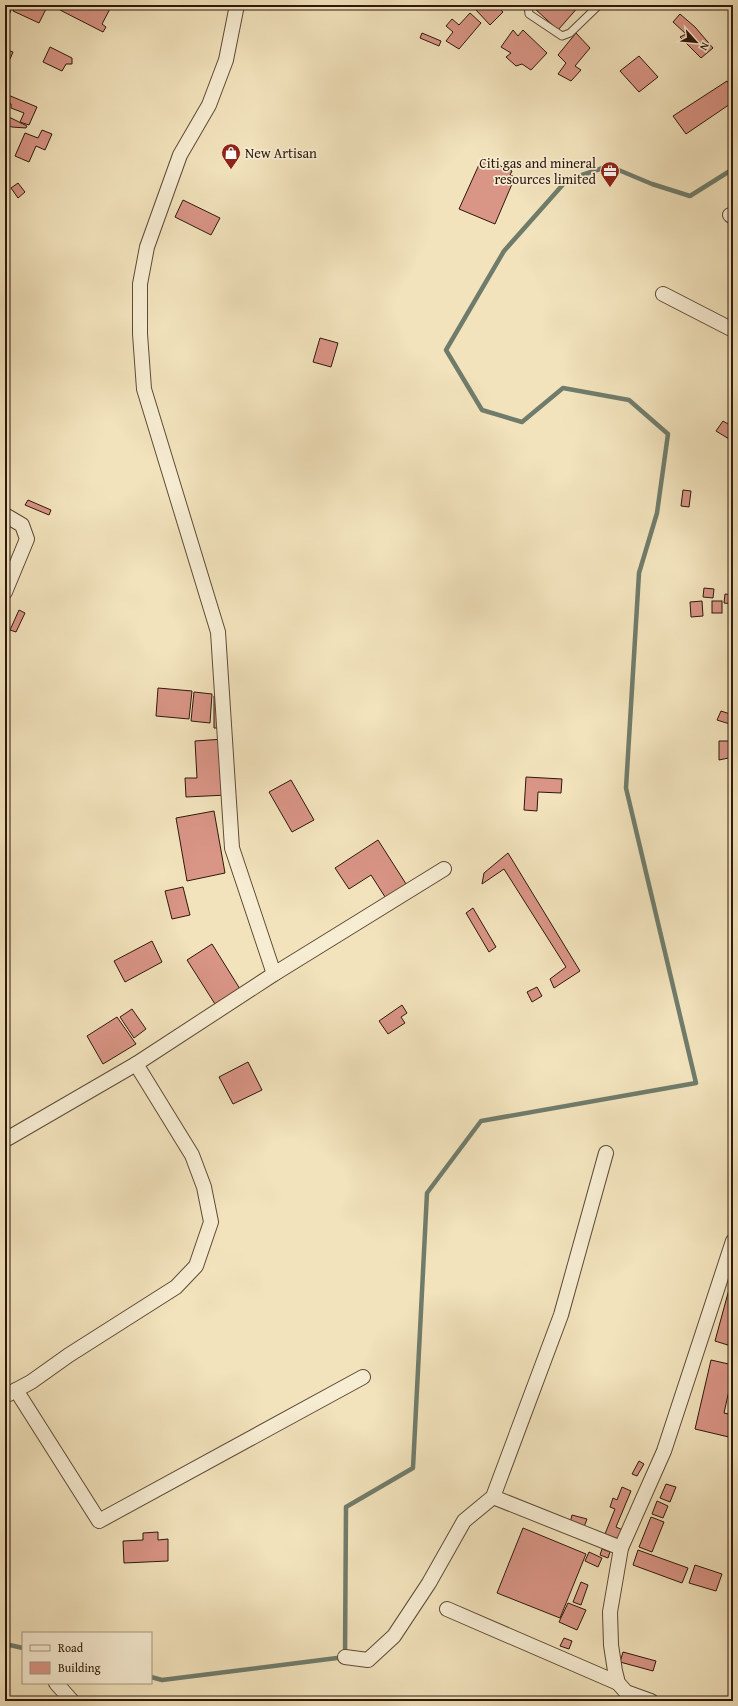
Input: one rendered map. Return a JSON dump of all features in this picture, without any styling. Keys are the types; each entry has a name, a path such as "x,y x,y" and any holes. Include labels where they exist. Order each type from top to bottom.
{"street":[{"path":"237,5 226,60 209,105 180,155 147,247 140,284 140,334 144,388 218,632 232,848 274,974"},
{"path":"663,294 733,330"},
{"path":"5,515 22,525 27,539 5,592"},
{"path":"5,1140 136,1064 274,974 444,869"},
{"path":"136,1064 192,1155 204,1187 211,1222 196,1266 176,1287 11,1393 99,1521 363,1377"},
{"path":"346,1657 368,1660 394,1636 429,1583 464,1521 493,1497 561,1315 606,1153"},
{"path":"618,1683 612,1644 610,1612 621,1548 664,1451 733,1241"},
{"path":"493,1497 621,1548"},
{"path":"447,1609 618,1683 626,1692 651,1701"},
{"path":"57,1684 72,1701"}],"lane":[{"path":"528,5 528,14 562,36 570,33 599,5"}],"building":[{"path":"5,5 13,5 5,25"},
{"path":"16,5 42,5 47,7 39,23 13,11"},
{"path":"62,5 112,5 102,24 106,27 103,32 60,10"},
{"path":"482,5 496,5 503,12 490,25 476,10"},
{"path":"537,5 580,5 558,30 534,8"},
{"path":"470,13 481,23 459,49 446,41 453,32 446,26 452,19 459,25"},
{"path":"680,14 695,27 713,48 701,58 680,37 686,34 673,22"},
{"path":"513,30 518,36 523,30 547,53 531,70 522,64 516,66 506,57 511,53 501,47"},
{"path":"422,33 441,41 439,46 420,38"},
{"path":"576,33 590,48 575,66 581,70 571,81 558,74 566,63 558,55"},
{"path":"5,37 9,39 5,49"},
{"path":"50,47 72,58 72,64 66,64 62,71 43,62"},
{"path":"5,49 13,52 10,59 5,57"},
{"path":"639,56 658,77 639,92 620,71"},
{"path":"727,81 733,91 733,102 686,134 673,116"},
{"path":"8,95 37,107 29,125 20,122 24,113 11,108 11,104 5,102"},
{"path":"5,115 27,126 26,128 12,127 5,124"},
{"path":"42,130 52,134 45,150 36,146 29,162 15,156 25,133 38,138"},
{"path":"482,158 512,171 510,175 515,177 495,224 459,209"},
{"path":"18,183 25,192 18,198 11,188"},
{"path":"183,200 220,218 211,235 175,217"},
{"path":"320,338 338,343 331,367 313,362"},
{"path":"723,421 733,427 733,433 729,439 716,431"},
{"path":"683,490 691,491 689,507 681,506"},
{"path":"28,500 51,510 49,515 25,505"},
{"path":"704,588 714,589 713,598 703,597"},
{"path":"725,594 733,595 733,604 724,603"},
{"path":"702,601 703,616 691,617 690,602"},
{"path":"712,601 722,601 722,613 712,613"},
{"path":"19,610 25,613 16,632 10,630"},
{"path":"158,688 192,691 189,719 156,716"},
{"path":"194,692 212,694 210,723 191,721"},
{"path":"214,696 221,696 223,728 214,728"},
{"path":"721,711 733,715 733,725 717,720"},
{"path":"224,739 227,795 186,797 185,778 197,778 195,741"},
{"path":"719,741 733,741 733,757 719,760"},
{"path":"526,777 562,779 561,793 538,792 537,811 524,810"},
{"path":"291,780 314,820 292,832 269,792"},
{"path":"214,811 225,873 187,881 176,818"},
{"path":"378,840 408,887 387,900 371,875 349,889 335,868"},
{"path":"508,853 580,971 554,988 550,979 566,967 504,869 482,884 484,873"},
{"path":"183,887 190,915 172,919 165,891"},
{"path":"473,908 496,947 489,952 466,913"},
{"path":"152,941 162,962 125,982 114,961"},
{"path":"212,944 240,989 215,1004 187,960"},
{"path":"537,987 542,996 532,1002 527,992"},
{"path":"402,1005 407,1013 401,1017 405,1023 388,1034 379,1021"},
{"path":"132,1009 146,1029 134,1038 120,1017"},
{"path":"117,1017 136,1044 103,1064 87,1036"},
{"path":"248,1062 262,1090 233,1104 219,1077"},
{"path":"731,1282 733,1283 733,1338 731,1346 715,1341"},
{"path":"711,1360 733,1365 733,1386 730,1386 724,1413 728,1414 733,1393 733,1438 695,1429"},
{"path":"639,1461 644,1464 637,1476 632,1474"},
{"path":"666,1484 676,1487 670,1502 660,1498"},
{"path":"622,1487 631,1491 616,1527 625,1531 621,1540 605,1534 615,1509 610,1507 613,1498 617,1500"},
{"path":"657,1501 668,1506 663,1518 652,1514"},
{"path":"572,1515 587,1519 584,1527 570,1523"},
{"path":"651,1517 664,1522 652,1552 639,1547"},
{"path":"523,1528 586,1554 560,1618 497,1593"},
{"path":"158,1532 158,1540 168,1539 168,1561 124,1563 123,1541 143,1540 143,1533"},
{"path":"602,1549 610,1552 608,1558 600,1555"},
{"path":"638,1550 688,1568 682,1583 633,1565"},
{"path":"589,1552 602,1558 598,1567 585,1561"},
{"path":"695,1565 722,1574 716,1591 689,1583"},
{"path":"581,1582 588,1585 581,1605 573,1602"},
{"path":"568,1603 586,1610 577,1630 559,1622"},
{"path":"564,1638 572,1641 569,1649 560,1646"},
{"path":"623,1652 656,1661 653,1671 620,1662"}],"waterway":[{"path":"152,1677 162,1680 345,1657 346,1507 413,1468 427,1193 481,1121 696,1083 626,788 639,573 657,513 668,434 629,400 563,388 522,422 482,410 446,350 504,251 567,180 609,166 652,184 690,196 733,169"},
{"path":"5,1644 22,1648"}],"place":[{"name":"New Artisan","path":"231,170"},
{"name":"Citi gas and mineral resources limited","path":"610,188"}]}
